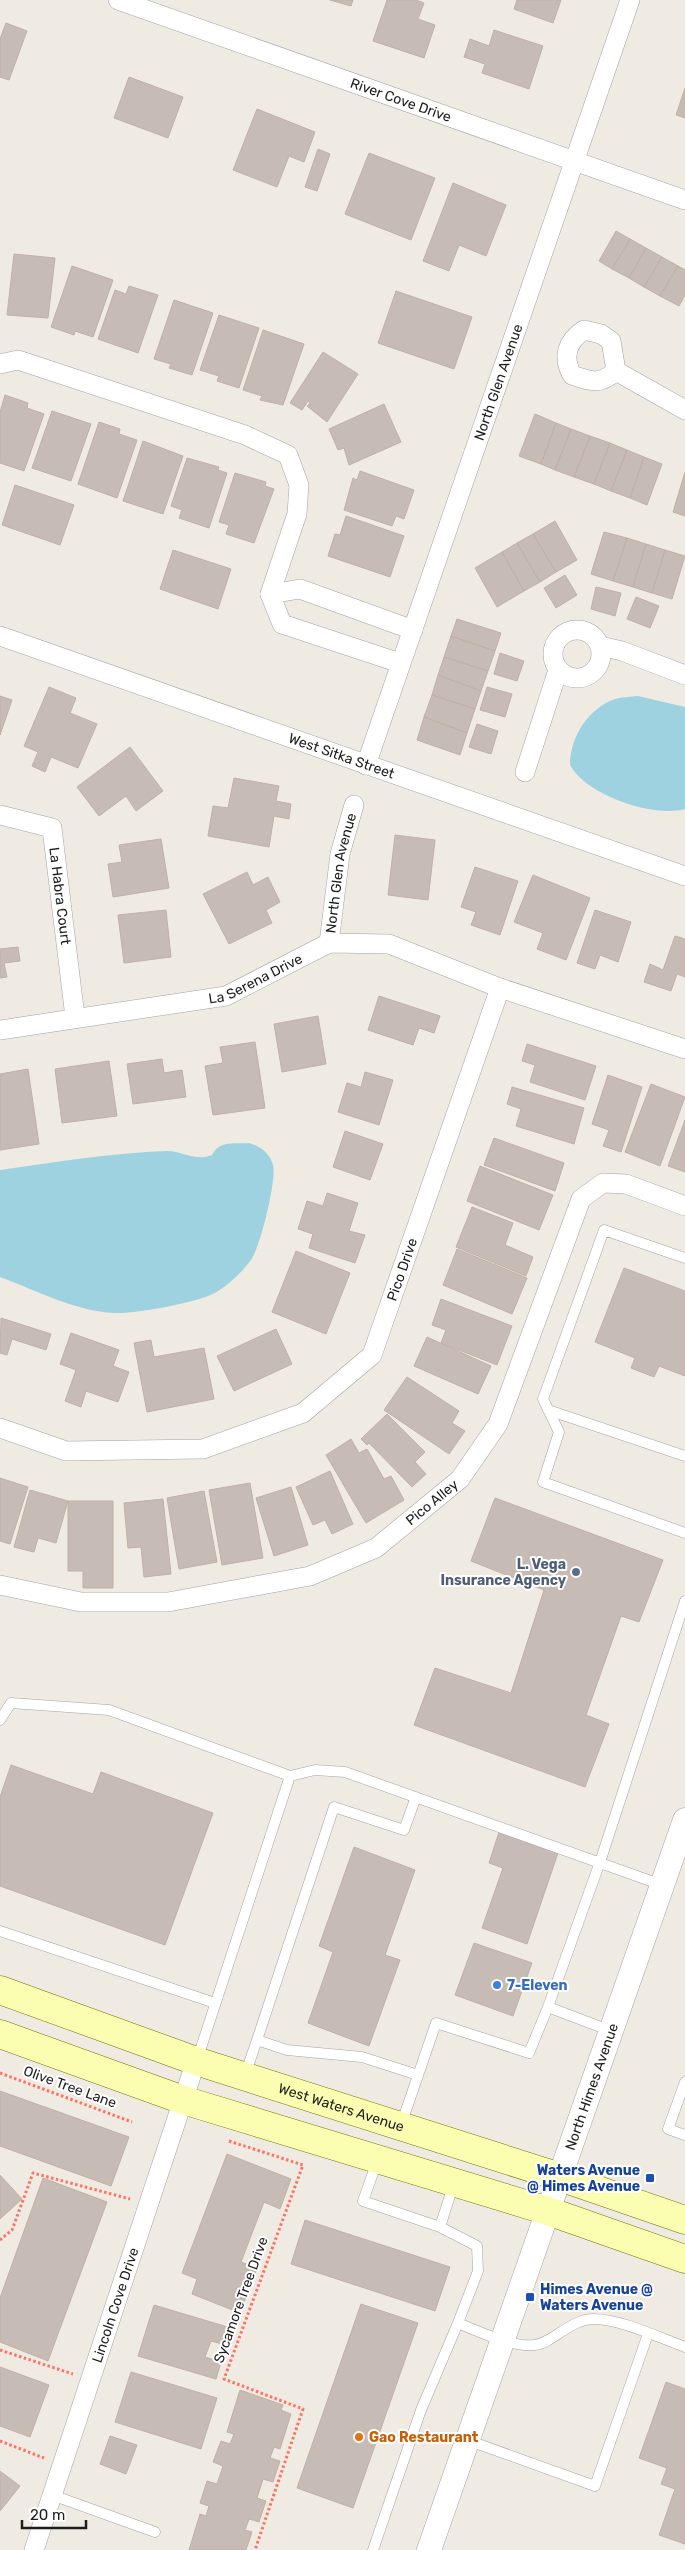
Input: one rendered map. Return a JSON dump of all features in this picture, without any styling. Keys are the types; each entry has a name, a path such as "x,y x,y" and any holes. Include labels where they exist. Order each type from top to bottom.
{"main road":[{"name":"West Waters Avenue","path":"0,1990 196,2061 560,2177 685,2220"},
{"path":"0,2034 183,2100 548,2211 685,2259"}],"street":[{"name":"River Cove Drive","path":"118,0 685,200"},
{"name":"North Glen Avenue","path":"366,765 630,0"},
{"path":"0,364 18,360 245,435 288,455 299,485 297,514 270,594 282,624 400,663"},
{"path":"616,371 685,410"},
{"path":"270,594 300,589 413,630"},
{"path":"570,631 580,631 594,638 600,646 600,661 595,670 586,677 568,677 558,670 552,654 555,644 561,636 570,631"},
{"name":"West Sitka Street","path":"0,636 685,876"},
{"path":"600,646 622,651 685,675"},
{"path":"525,772 558,670"},
{"name":"North Glen Avenue","path":"329,942 340,854 354,805"},
{"name":"La Habra Court","path":"0,815 52,828 75,1017"},
{"name":"La Serena Drive","path":"0,1030 75,1017 226,996 329,942 390,944 500,988"},
{"path":"500,988 685,1049"},
{"name":"Pico Drive","path":"0,1428 66,1451 203,1449 303,1413 372,1355 500,988"},
{"name":"Pico Alley","path":"0,1585 81,1602 168,1602 310,1576 376,1548 460,1480 498,1424 581,1199 603,1183 626,1184 685,1206"},
{"name":"North Himes Avenue","path":"429,2550 685,1820"},
{"name":"Lincoln Cove Drive","path":"34,2550 196,2061"}],"lane":[{"path":"685,1258 604,1230 542,1399 559,1432 543,1482 685,1533"},
{"path":"548,1410 685,1456"},
{"path":"401,2126 436,2023 529,2053 548,2007 600,1862 685,1600"},
{"path":"0,1720 11,1703 110,1710 290,1776 315,1770 345,1772 662,1885"},
{"path":"196,2061 290,1776"},
{"path":"245,2077 334,1808 404,1830 416,1797"},
{"path":"0,1931 215,2003"},
{"path":"548,2007 611,2031"},
{"path":"257,2040 287,2050 362,2057 418,2075"},
{"path":"685,2082 668,2129 685,2135"},
{"path":"373,2550 421,2410 458,2324 478,2271 477,2246 440,2227 363,2201 378,2159"},
{"path":"440,2227 454,2183"},
{"path":"458,2324 502,2340 535,2345 581,2320 594,2319 613,2322 685,2347"},
{"path":"467,2440 595,2486 648,2334"},
{"path":"52,2495 155,2532"}],"path":[{"name":"Olive Tree Lane","path":"0,2073 132,2122"},
{"name":"Sycamore Tree Drive","path":"222,2139 303,2165 224,2379 302,2409 255,2550"},
{"path":"0,2240 12,2230 34,2173 106,2194 148,2203"},
{"path":"0,2350 90,2379"},
{"path":"0,2441 62,2466"}],"water":[{"path":"638,696 685,707 685,809 672,811 656,810 622,802 590,786 578,776 570,765 573,745 582,725 589,717 605,703 624,697"},
{"path":"249,1143 264,1151 272,1161 273,1184 267,1213 259,1242 251,1260 236,1277 218,1291 198,1299 168,1306 137,1312 115,1313 85,1309 56,1300 0,1277 0,1170 84,1158 146,1152 173,1151 195,1157 206,1157 212,1155 215,1150 223,1145"}],"building":[{"path":"330,0 353,0 351,6"},
{"path":"387,0 416,0 424,3 418,19 435,25 424,58 373,41"},
{"path":"517,0 561,0 553,23 514,9"},
{"path":"6,23 27,31 9,80 0,77 0,39"},
{"path":"494,30 543,46 529,89 482,73 485,64 464,57 470,39 489,46"},
{"path":"129,77 183,97 168,138 114,118"},
{"path":"685,88 685,118 676,115"},
{"path":"257,109 315,132 304,162 289,156 277,187 233,170"},
{"path":"318,149 330,154 317,191 305,187"},
{"path":"369,153 435,178 411,240 345,214"},
{"path":"453,183 506,205 486,256 459,245 449,271 423,261"},
{"path":"616,231 630,239 612,269 599,261"},
{"path":"630,239 646,248 629,278 612,269"},
{"path":"646,248 662,257 644,287 629,278"},
{"path":"14,254 55,258 48,318 7,315"},
{"path":"662,257 678,266 660,296 644,287"},
{"path":"72,266 113,280 93,337 75,331 74,335 51,327"},
{"path":"678,266 685,270 685,295 679,306 660,296"},
{"path":"129,286 158,295 138,353 98,339 115,290 126,294"},
{"path":"396,291 472,317 454,369 378,343"},
{"path":"174,300 213,313 192,375 169,368 171,364 154,359"},
{"path":"219,315 259,328 239,388 217,381 219,376 200,370"},
{"path":"263,330 304,344 283,405 260,400 262,396 243,390"},
{"path":"323,352 358,374 327,422 307,406 310,403 308,401 302,410 290,403"},
{"path":"5,395 28,403 27,408 44,414 24,471 0,463 0,412"},
{"path":"384,404 401,442 349,465 344,448 338,450 329,429"},
{"path":"52,411 91,424 71,481 32,468"},
{"path":"535,414 556,423 541,464 519,456"},
{"path":"99,422 120,429 119,434 137,440 117,498 78,484"},
{"path":"556,423 571,429 555,470 541,464"},
{"path":"571,429 590,436 574,477 555,470"},
{"path":"590,436 610,443 594,484 574,477"},
{"path":"143,441 183,456 163,514 123,501"},
{"path":"610,443 627,450 611,491 594,484"},
{"path":"627,450 644,457 630,498 611,491"},
{"path":"644,457 662,464 647,505 630,498"},
{"path":"187,458 219,467 218,470 227,473 209,528 179,518 182,510 171,506"},
{"path":"360,471 414,490 404,519 396,516 392,526 344,510 353,478 357,480"},
{"path":"685,472 685,516 673,512"},
{"path":"235,473 266,482 265,486 274,489 254,543 226,534 229,525 219,522"},
{"path":"15,485 74,505 60,545 2,525"},
{"path":"346,516 404,536 390,577 328,556 335,534 340,535"},
{"path":"555,521 577,560 556,572 533,534"},
{"path":"604,532 627,538 613,581 591,574"},
{"path":"533,534 556,572 540,582 517,543"},
{"path":"627,538 646,544 633,587 613,581"},
{"path":"517,543 540,582 524,591 502,552"},
{"path":"646,544 665,550 652,593 633,587"},
{"path":"173,550 231,569 218,609 160,589"},
{"path":"665,550 685,556 672,599 652,593"},
{"path":"502,552 524,591 497,607 475,568"},
{"path":"565,575 577,595 556,608 544,588"},
{"path":"596,587 621,593 615,616 591,609"},
{"path":"636,597 659,606 650,628 627,619"},
{"path":"457,619 501,633 495,651 451,636"},
{"path":"451,636 495,651 488,671 444,657"},
{"path":"500,653 524,661 517,681 494,674"},
{"path":"444,657 488,671 481,691 438,675"},
{"path":"438,675 481,691 475,709 432,695"},
{"path":"49,687 76,698 70,713 97,724 78,768 51,757 45,772 32,766 38,752 24,746"},
{"path":"487,687 512,694 505,717 480,710"},
{"path":"432,695 475,709 467,733 424,717"},
{"path":"0,696 12,700 0,735"},
{"path":"424,717 467,733 460,755 417,740"},
{"path":"477,724 498,731 491,754 469,747"},
{"path":"130,747 163,791 136,811 126,796 99,816 77,787"},
{"path":"234,778 279,786 276,801 291,804 289,819 274,816 269,847 208,836 213,806 228,808"},
{"path":"395,835 435,840 428,900 388,895"},
{"path":"161,839 169,888 113,897 108,864 122,862 119,845"},
{"path":"475,867 518,881 500,935 471,925 476,912 461,907"},
{"path":"247,872 253,885 268,877 280,902 266,910 272,923 229,944 203,894"},
{"path":"533,875 590,898 566,960 537,949 543,933 514,922"},
{"path":"166,910 171,957 124,963 118,915"},
{"path":"595,910 631,922 618,962 600,955 595,969 577,963"},
{"path":"675,936 685,939 685,977 677,974 671,991 644,982 650,964 663,970"},
{"path":"18,947 20,961 4,963 7,977 0,978 0,949"},
{"path":"379,996 440,1016 434,1033 419,1028 413,1045 368,1030"},
{"path":"318,1016 326,1064 282,1072 274,1024"},
{"path":"255,1042 265,1108 213,1115 205,1066 223,1063 220,1047"},
{"path":"527,1044 596,1066 585,1100 530,1082 535,1065 522,1061"},
{"path":"162,1059 164,1073 182,1070 186,1097 133,1104 127,1064"},
{"path":"109,1061 117,1116 62,1123 55,1069"},
{"path":"28,1069 39,1144 0,1150 0,1074"},
{"path":"365,1072 393,1080 379,1125 338,1112 347,1083 361,1087"},
{"path":"608,1075 642,1087 621,1152 603,1146 609,1130 592,1124"},
{"path":"651,1084 685,1097 660,1166 625,1152"},
{"path":"512,1087 584,1108 574,1144 516,1126 521,1109 507,1104"},
{"path":"685,1120 685,1172 668,1166"},
{"path":"345,1131 383,1144 370,1180 333,1167"},
{"path":"494,1138 564,1163 555,1191 484,1165"},
{"path":"480,1166 553,1195 539,1230 467,1201"},
{"path":"327,1193 358,1203 349,1231 365,1235 355,1263 309,1248 313,1234 298,1229 307,1201 323,1206"},
{"path":"472,1207 513,1223 505,1245 533,1257 526,1276 456,1247"},
{"path":"457,1249 527,1278 512,1314 443,1285"},
{"path":"296,1251 350,1273 326,1334 272,1312"},
{"path":"624,1268 685,1291 685,1376 659,1366 654,1377 631,1368 635,1358 595,1342"},
{"path":"441,1299 512,1326 497,1365 441,1343 446,1330 432,1325"},
{"path":"1,1318 51,1334 46,1350 12,1339 7,1355 0,1353"},
{"path":"276,1329 292,1364 234,1391 217,1356"},
{"path":"71,1333 119,1350 113,1366 129,1372 118,1402 86,1391 81,1407 65,1401 76,1370 60,1364"},
{"path":"427,1337 491,1366 478,1394 414,1366"},
{"path":"151,1340 154,1357 204,1348 214,1399 147,1412 134,1343"},
{"path":"407,1377 459,1411 452,1423 465,1431 449,1454 384,1410"},
{"path":"387,1414 425,1452 415,1462 426,1474 412,1487 369,1443 367,1445 361,1439"},
{"path":"351,1439 359,1453 367,1449 384,1479 391,1476 404,1500 366,1523 326,1455"},
{"path":"330,1471 353,1524 332,1534 325,1520 313,1525 296,1487"},
{"path":"0,1478 28,1487 10,1544 0,1541"},
{"path":"250,1483 263,1558 222,1565 209,1490"},
{"path":"291,1487 308,1545 274,1556 256,1498"},
{"path":"30,1490 68,1501 56,1543 38,1538 34,1552 14,1547"},
{"path":"204,1491 217,1562 179,1569 167,1498"},
{"path":"495,1498 663,1560 639,1622 621,1616 586,1715 609,1724 585,1787 414,1725 435,1668 511,1693 544,1590 471,1561"},
{"path":"163,1499 171,1574 144,1577 141,1547 128,1548 124,1503"},
{"path":"68,1501 113,1501 113,1588 83,1588 83,1571 68,1571"},
{"path":"11,1765 93,1794 101,1772 213,1813 165,1945 0,1886 0,1797"},
{"path":"499,1832 558,1853 527,1944 482,1928 503,1868 489,1863"},
{"path":"354,1847 415,1870 385,1955 400,1960 369,2046 308,2023 333,1952 319,1946"},
{"path":"474,1943 532,1963 513,2016 455,1995"},
{"path":"0,2091 129,2137 111,2186 0,2146"},
{"path":"227,2154 291,2179 280,2209 264,2202 241,2262 257,2268 240,2313 192,2294 197,2279 182,2273"},
{"path":"0,2175 22,2199 0,2219"},
{"path":"43,2178 107,2202 48,2361 0,2342 0,2298"},
{"path":"305,2220 450,2267 435,2311 291,2264"},
{"path":"361,2304 418,2323 353,2508 297,2488"},
{"path":"154,2305 231,2328 226,2345 211,2341 205,2357 221,2362 216,2379 138,2356"},
{"path":"0,2367 49,2385 30,2437 0,2426"},
{"path":"131,2372 217,2398 201,2449 115,2422"},
{"path":"666,2382 685,2389 685,2544 659,2535 675,2489 661,2484 667,2468 639,2458"},
{"path":"240,2390 283,2405 281,2410 291,2414 280,2449 274,2447 270,2458 280,2461 273,2482 263,2479 257,2498 266,2501 259,2522 249,2519 245,2530 252,2532 246,2550 189,2550 200,2514 206,2516 209,2506 200,2503 207,2481 217,2484 223,2466 213,2462 221,2441 230,2444 234,2434 227,2432"},
{"path":"110,2436 137,2445 126,2474 100,2464"},
{"path":"0,2471 20,2486 0,2511"}],"place":[{"name":"L. Vega Insurance Agency","path":"576,1572"},
{"name":"7-Eleven","path":"497,1985"},
{"name":"Waters Avenue @ Himes Avenue","path":"650,2178"},
{"name":"Himes Avenue @ Waters Avenue","path":"530,2297"},
{"name":"Gao Restaurant","path":"359,2437"}]}
